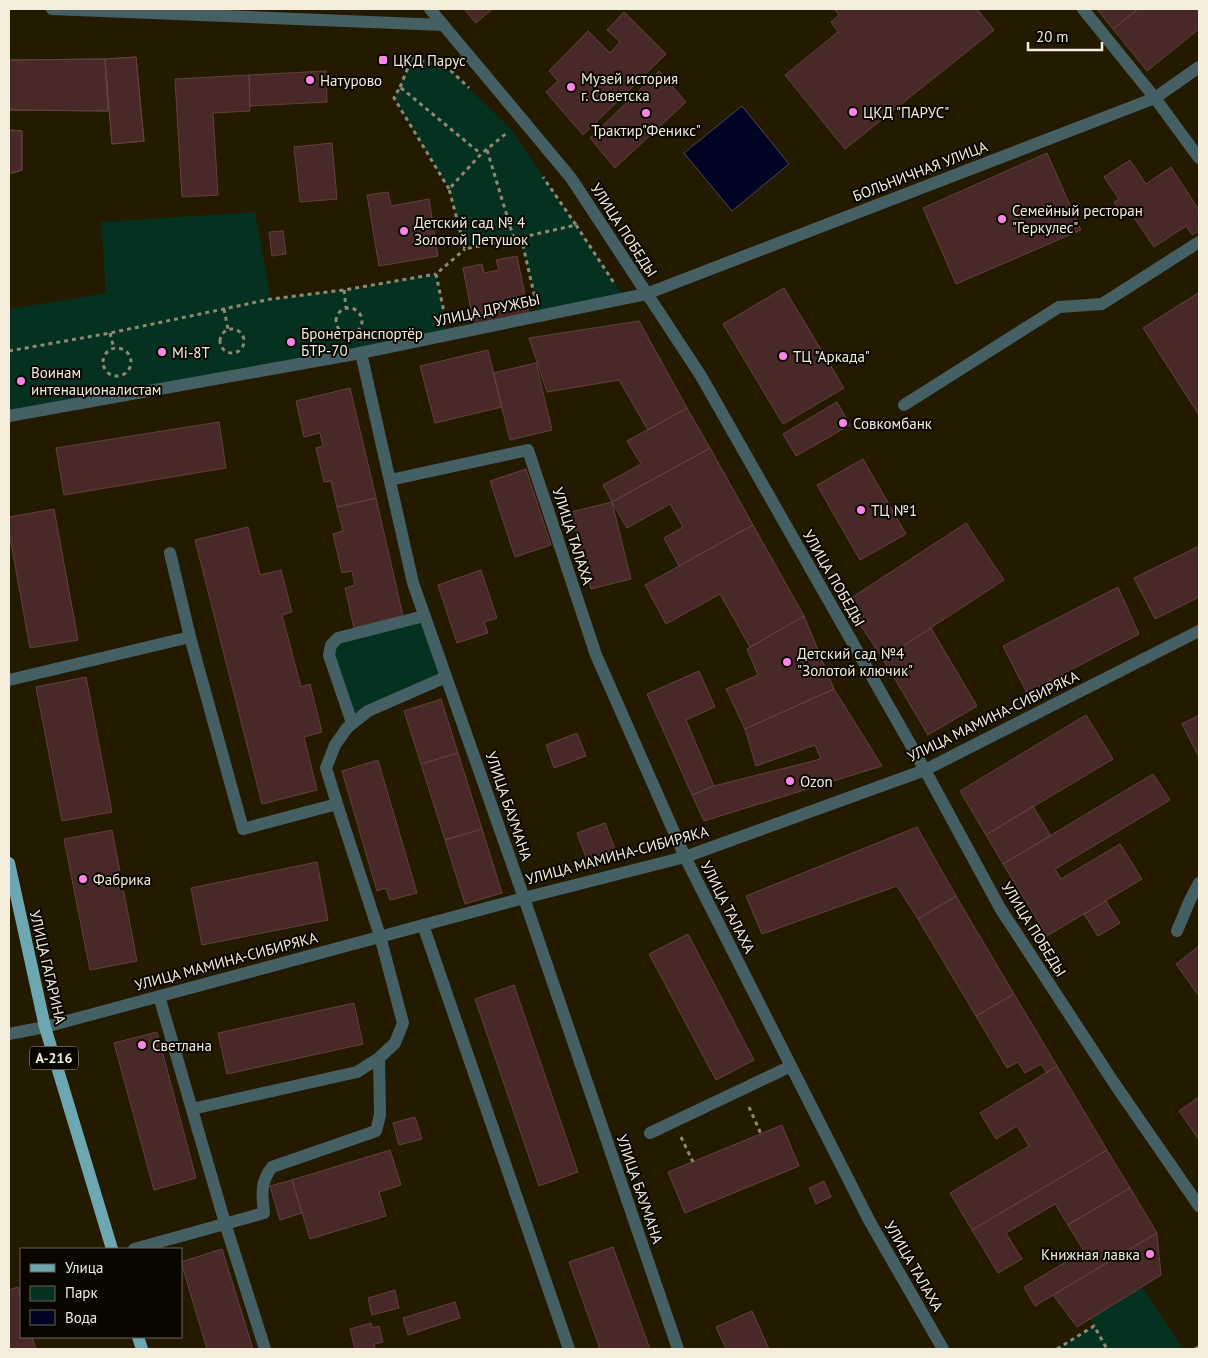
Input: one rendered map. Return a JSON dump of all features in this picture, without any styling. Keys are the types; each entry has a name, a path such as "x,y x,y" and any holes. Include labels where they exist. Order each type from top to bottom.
{"main road":[{"name":"УЛИЦА ГАГАРИНА","path":"9,863 45,1027 112,1248"}],"street":[{"path":"52,9 443,25"},
{"path":"262,9 271,19"},
{"name":"УЛИЦА ПОБЕДЫ","path":"430,9 571,178 701,376 925,770 1000,908 1114,1083 1199,1206"},
{"path":"1083,9 1155,98 1199,158"},
{"name":"БОЛЬНИЧНАЯ УЛИЦА","path":"646,294 1155,98 1199,67"},
{"path":"904,405 1059,307 1102,304 1199,242"},
{"name":"УЛИЦА ДРУЖБЫ","path":"9,416 361,353 646,294"},
{"name":"УЛИЦА БАУМАНА","path":"361,353 413,584 524,898 678,1349"},
{"name":"УЛИЦА ТАЛАХА","path":"390,480 528,450 596,655 685,857 870,1222 943,1349"},
{"path":"170,553 190,637 243,829 337,804"},
{"path":"352,723 330,655 331,645 338,638 424,616"},
{"name":"УЛИЦА МАМИНА-СИБИРЯКА","path":"9,1034 45,1027 380,936 685,857 925,770 1199,631"},
{"path":"9,680 190,637"},
{"path":"192,1109 357,1072 379,1058 394,1043 403,1023 380,936 326,768 335,745 352,723 368,711 446,677"},
{"path":"1177,931 1199,883"},
{"path":"423,925 569,1349"},
{"path":"158,996 225,1223 266,1349"},
{"path":"138,1248 264,1213 261,1190 265,1176 272,1167 376,1131 380,1115 379,1058"},
{"path":"650,1133 790,1066"}],"path":[{"path":"465,249 449,189 394,98 412,58 449,68 470,89"},
{"path":"400,87 482,154"},
{"path":"449,189 482,154 522,120"},
{"path":"487,150 514,239"},
{"path":"538,169 624,298"},
{"path":"9,351 110,333 271,299 344,290 436,274 465,249 576,225"},
{"path":"521,238 539,316"},
{"path":"436,274 448,335"},
{"path":"344,290 346,308"},
{"path":"346,308 358,311 362,319 361,327 358,331 350,334 342,332 337,326 339,313 346,308"},
{"path":"224,309 228,330"},
{"path":"236,329 244,338 244,346 235,354 227,352 221,347 220,339 228,330 236,329"},
{"path":"110,333 114,349"},
{"path":"114,349 123,350 129,355 130,359 131,364 128,371 120,376 111,374 104,368 106,354 114,349"},
{"path":"742,1089 760,1134"},
{"path":"674,1122 693,1162"},
{"path":"1057,1349 1094,1326 1107,1349"},
{"path":"1195,1349 1199,1347"}],"green space":[{"path":"412,58 449,69 511,129 625,298 539,316 521,238 465,249 449,189 394,98"},
{"path":"255,212 271,299 344,290 436,274 448,335 10,416 9,309 106,293 101,222"},
{"path":"424,616 446,677 352,723 331,645"},
{"path":"1142,1287 1183,1349 1057,1349 1094,1326 1090,1319"}],"water":[{"path":"742,106 789,164 732,211 684,153"}],"building":[{"path":"464,9 492,9 476,23"},
{"name":"ЦКД \"ПАРУС\"","path":"834,9 977,9 994,30 845,149 785,75 838,32 831,22 839,15"},
{"path":"1097,9 1138,9 1113,29"},
{"path":"1138,9 1199,9 1199,29 1147,71 1113,29"},
{"path":"624,12 666,54 583,135 546,92 558,81 549,71 588,31 610,53 620,42 607,30"},
{"path":"136,57 144,141 112,144 105,59"},
{"path":"136,57 144,141 112,144 105,59"},
{"path":"105,59 108,111 9,110 9,60"},
{"path":"105,59 108,111 9,110 9,60"},
{"path":"326,71 327,102 250,106 249,75"},
{"name":"Трактир\"Феникс\"","path":"659,71 686,102 615,168 590,138"},
{"path":"249,75 250,111 213,113 218,195 182,197 175,79"},
{"path":"9,130 22,131 22,170 9,174"},
{"path":"9,130 22,131 22,170 9,174"},
{"path":"332,143 337,199 300,202 294,147"},
{"name":"Семейный ресторан \"Геркулес\"","path":"1047,153 1081,230 956,284 923,208"},
{"path":"1130,160 1146,184 1171,167 1199,210 1199,231 1192,235 1186,226 1154,247 1129,210 1122,214 1114,202 1119,199 1104,177"},
{"name":"Детский сад № 4 Золотой Петушок","path":"388,192 391,206 429,199 438,256 379,266 367,195"},
{"path":"283,231 286,254 272,256 269,232"},
{"path":"517,256 529,315 474,326 463,268 482,264 484,273 499,270 496,260"},
{"name":"ТЦ \"Аркада\"","path":"784,288 844,388 783,424 723,324"},
{"path":"1198,293 1199,295 1199,415 1143,328"},
{"path":"639,321 687,408 648,430 619,380 547,392 529,338"},
{"path":"488,350 502,407 435,423 420,366"},
{"path":"536,363 552,430 510,440 493,373"},
{"path":"350,388 376,498 337,507 331,481 324,482 316,448 323,446 320,433 304,437 296,401"},
{"path":"837,402 850,425 796,456 783,434"},
{"path":"687,408 710,448 612,502 603,485 641,464 627,441"},
{"path":"219,422 226,468 64,495 56,448"},
{"path":"710,448 753,525 679,566 664,538 683,527 670,504 627,528 612,502"},
{"name":"ТЦ №1","path":"863,459 906,534 860,560 817,485"},
{"path":"526,469 551,545 515,557 490,481"},
{"path":"376,498 403,616 354,628 345,588 355,585 352,571 342,573 333,534 343,531 337,507"},
{"path":"612,502 631,579 591,589 571,512"},
{"path":"54,509 78,640 30,648 9,532 9,517"},
{"path":"966,523 1004,580 883,659 845,602"},
{"path":"753,525 804,616 750,647 720,594 666,624 645,585"},
{"path":"248,527 260,575 281,570 292,612 282,615 301,687 310,684 322,732 304,737 317,790 262,804 195,540"},
{"path":"1199,546 1199,597 1155,619 1134,578"},
{"path":"481,570 497,618 484,622 488,633 457,643 438,585"},
{"path":"1118,587 1139,634 1027,693 1003,646"},
{"name":"Детский сад №4 \"Золотой ключик\"","path":"804,616 834,689 745,729 726,689 758,675 747,649"},
{"path":"931,628 977,706 928,735 883,659"},
{"path":"699,671 715,707 686,720 714,786 692,795 647,694"},
{"path":"86,677 112,812 62,821 36,687"},
{"path":"834,689 882,766 704,821 692,795 714,786 821,759 815,745 756,766 745,729"},
{"path":"441,699 458,753 421,764 404,711"},
{"path":"1086,715 1113,759 986,835 960,791"},
{"path":"1199,715 1199,757 1182,724"},
{"path":"577,733 586,756 554,768 546,745"},
{"path":"458,753 482,829 445,840 421,764"},
{"path":"378,760 417,893 390,900 386,888 377,891 342,771"},
{"path":"1153,774 1170,800 1055,869 1061,879 1120,844 1142,879 1047,936 1003,864"},
{"path":"1033,806 1051,836 1003,864 986,835"},
{"path":"605,823 615,849 587,860 577,833"},
{"path":"917,827 956,896 918,919 897,886 762,934 746,896"},
{"path":"482,829 502,893 465,904 445,840"},
{"path":"112,830 137,961 90,970 64,839"},
{"path":"317,862 328,920 202,945 191,888"},
{"path":"956,896 1014,994 976,1016 918,919"},
{"path":"1106,901 1120,923 1098,936 1084,914"},
{"path":"688,934 754,1060 716,1080 649,954"},
{"path":"1199,946 1199,996 1176,964"},
{"path":"514,985 578,1172 539,1186 475,999"},
{"path":"1014,994 1057,1066 1047,1073 1041,1064 1025,1073 1018,1062 1007,1068 976,1016"},
{"path":"354,1003 363,1044 227,1074 218,1033"},
{"path":"157,1032 196,1178 154,1190 114,1043"},
{"path":"1057,1066 1107,1150 972,1230 950,1193 1029,1146 1017,1126 996,1139 980,1113"},
{"path":"1199,1097 1199,1140 1179,1111"},
{"path":"415,1117 422,1139 399,1145 393,1123"},
{"path":"782,1125 799,1166 685,1213 668,1172"},
{"path":"390,1150 401,1185 379,1192 386,1216 310,1239 292,1180"},
{"path":"1107,1150 1130,1188 1068,1225 1055,1204 1006,1233 1022,1259 998,1273 972,1230"},
{"path":"292,1180 302,1213 280,1220 270,1186"},
{"path":"824,1181 831,1197 816,1204 809,1188"},
{"path":"1130,1188 1157,1233 1035,1306 1024,1287 1084,1251 1068,1225"},
{"path":"1157,1233 1161,1275 1077,1327 1053,1295"},
{"path":"613,1247 650,1349 600,1349 569,1262"},
{"path":"222,1249 253,1349 207,1349 182,1262"},
{"path":"18,1287 20,1295 20,1338 32,1338 36,1349 9,1349 9,1290"},
{"path":"395,1290 399,1308 372,1315 368,1298"},
{"path":"455,1302 460,1318 408,1335 403,1318"},
{"path":"752,1311 769,1349 726,1349 716,1327"},
{"path":"371,1323 372,1328 379,1326 383,1342 374,1344 375,1349 355,1349 350,1329"}],"place":[{"name":"ЦКД Парус","path":"383,60"},
{"name":"Натурово","path":"310,80"},
{"name":"Музей история г. Советска","path":"571,87"},
{"name":"ЦКД \"ПАРУС\"","path":"853,112"},
{"name":"Трактир\"Феникс\"","path":"646,113"},
{"name":"Семейный ресторан \"Геркулес\"","path":"1002,219"},
{"name":"Детский сад № 4 Золотой Петушок","path":"404,231"},
{"name":"Бронетранспортёр БТР-70","path":"291,342"},
{"name":"Mi-8T","path":"162,352"},
{"name":"ТЦ \"Аркада\"","path":"783,356"},
{"name":"Воинам интенационалистам","path":"21,381"},
{"name":"Совкомбанк","path":"843,423"},
{"name":"ТЦ №1","path":"861,510"},
{"name":"Детский сад №4 \"Золотой ключик\"","path":"787,662"},
{"name":"Ozon","path":"790,781"},
{"name":"Фабрика","path":"83,879"},
{"name":"Светлана","path":"142,1045"},
{"name":"Книжная лавка","path":"1150,1254"}]}
